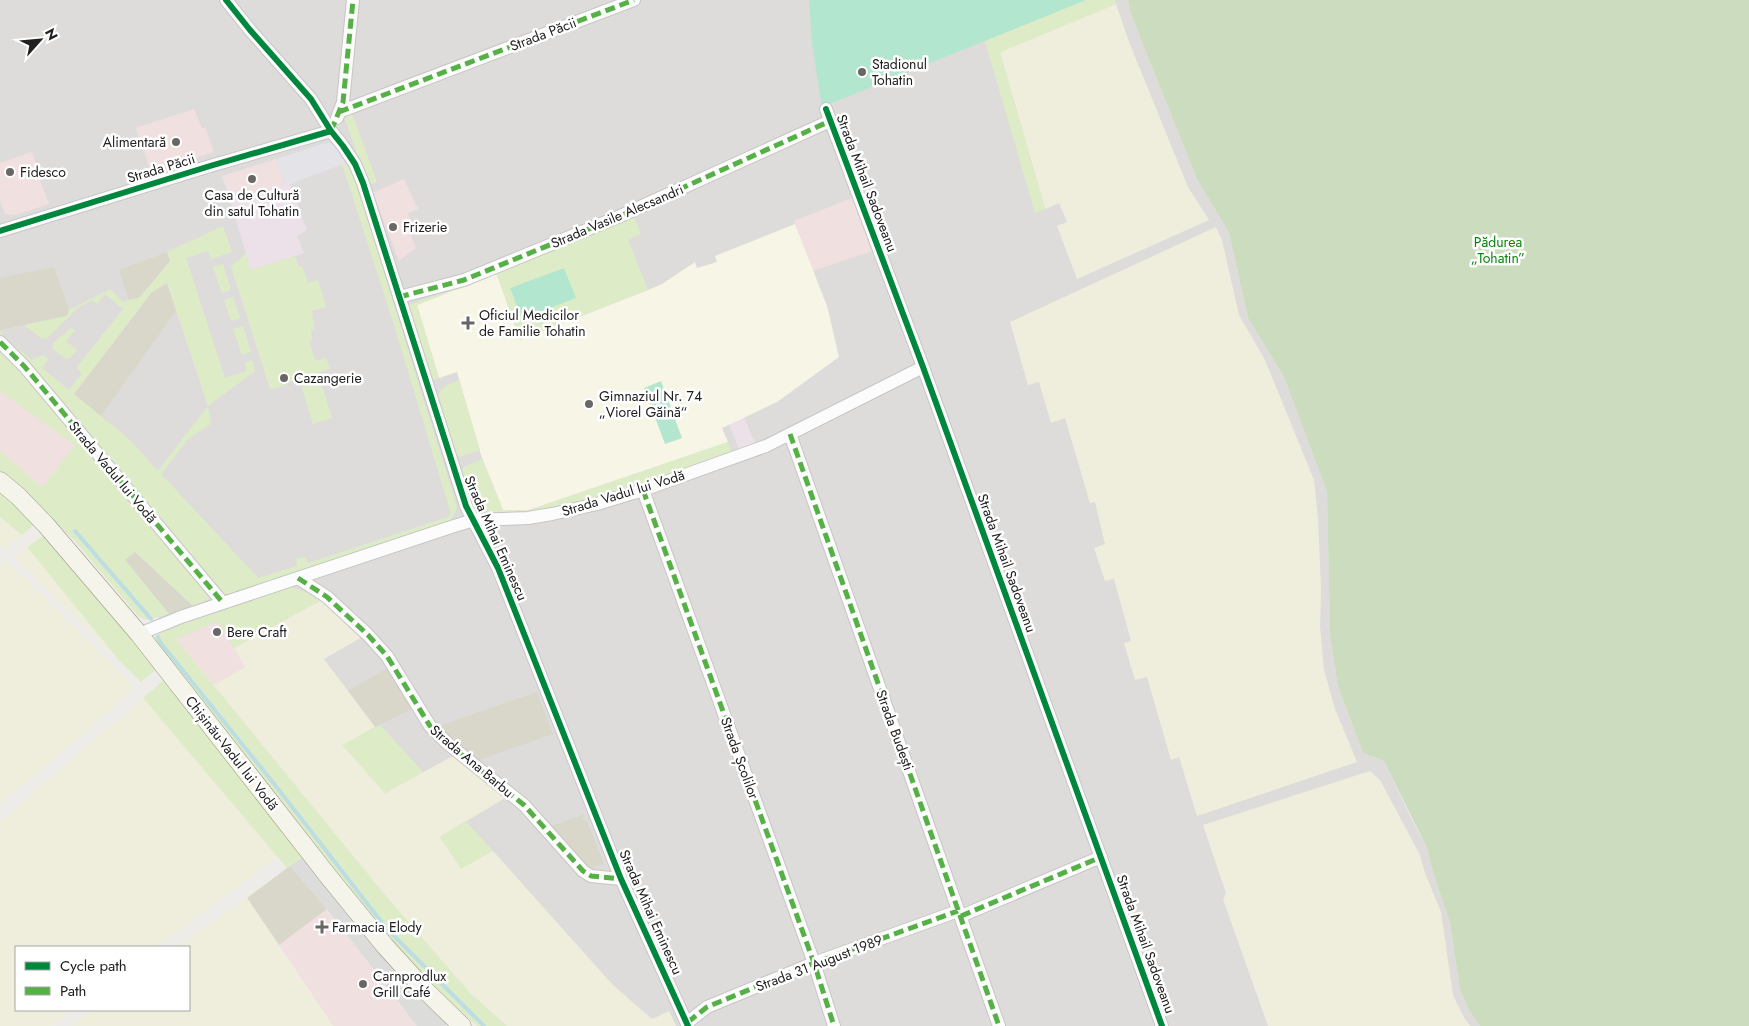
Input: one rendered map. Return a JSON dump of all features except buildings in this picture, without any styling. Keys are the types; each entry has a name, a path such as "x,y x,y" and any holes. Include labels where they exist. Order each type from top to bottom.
{"main road":[{"name":"Chișinău-Vadul lui Vodă","path":"0,481 18,496 46,525 139,634 385,946 425,990 462,1026"}],"street":[{"name":"Strada Mihai Eminescu","path":"226,0 311,99 351,158 360,177 466,506 498,568 621,879 688,1024"},
{"path":"331,131 343,102 353,0"},
{"name":"Strada Păcii","path":"339,112 634,0"},
{"name":"Strada Vasile Alecsandri","path":"399,297 464,280 608,221 828,115"},
{"name":"Strada Mihail Sadoveanu","path":"828,115 923,367 1162,1026"},
{"name":"Strada Păcii","path":"0,230 331,131"},
{"name":"Strada Vadul lui Vodă","path":"0,342 24,366 223,603"},
{"name":"Strada Vadul lui Vodă","path":"139,634 223,603 474,520 528,518 552,514 597,504 644,490 766,446 923,367"},
{"name":"Strada Budești","path":"790,434 999,1026"},
{"name":"Strada Școlilor","path":"644,490 814,963 834,1026"},
{"name":"Strada Ana Barbu","path":"298,578 327,597 368,635 387,656 430,726 447,744 524,805 583,872 591,876 621,879"},
{"name":"Strada 31 August 1989","path":"688,1024 707,1007 814,963 960,913 1101,857"}],"shaded area":[{"path":"0,0 1128,0 1130,11 1143,45 1197,179 1229,233 1248,318 1284,377 1327,492 1330,636 1338,686 1363,753 1384,761 1427,848 1450,923 1460,990 1469,1010 1480,1026 507,1026 470,993 385,895 220,691 71,513 0,451"},
{"path":"194,109 202,128 205,127 214,152 151,172 136,128"},
{"path":"329,142 340,152 346,163 290,185 284,183 276,159"},
{"path":"32,152 49,204 16,215 5,214 0,200 0,163"},
{"name":"Casa de Cultură din satul Tohatin","path":"276,159 284,183 230,200 222,176"},
{"path":"404,179 418,209 408,213 411,221 406,223 416,248 399,261 373,193"},
{"path":"284,183 290,185 307,230 297,236 304,253 251,270 230,200"},
{"path":"852,198 872,251 813,271 794,221"},
{"path":"795,224 827,306 839,357 777,402 722,428 728,442 529,510 503,510 481,455 457,372 439,378 417,305 497,273 520,340 662,284 695,262 697,268 717,262 715,256"},
{"path":"167,252 170,261 140,297 129,300 119,270"},
{"path":"54,267 69,310 67,316 0,330 0,278"},
{"path":"167,283 176,311 101,416 74,394 152,292"},
{"path":"0,391 75,445 42,488 0,451"},
{"path":"744,417 756,446 740,452 729,424"},
{"path":"135,552 193,606 169,614 125,559"},
{"path":"218,621 245,667 214,685 176,639"},
{"path":"387,668 412,709 375,727 348,691"},
{"path":"537,692 553,734 476,761 436,727"},
{"path":"585,814 582,819 587,821 604,863 593,868 587,866 551,826"},
{"path":"304,856 448,1023 445,1026 417,1026 327,909 290,866"},
{"path":"290,866 327,909 279,945 247,898"},
{"path":"327,909 417,1026 333,1026 279,945"}],"green space":[{"name":"Stadionul Tohatin","path":"809,0 1086,0 822,107 812,43"},
{"path":"1086,0 1115,0 1116,4 1000,52 1045,209 1035,213 985,41"},
{"name":"Pădurea „Tohatin”","path":"1128,0 1749,0 1749,1026 1480,1026 1469,1010 1460,990 1450,923 1427,848 1384,761 1363,753 1338,686 1330,636 1327,492 1284,377 1248,318 1229,233 1197,179 1143,45 1130,11"},
{"path":"1116,4 1129,42 1188,187 1209,220 1077,279 1057,226 1067,222 1059,203 1045,209 1000,52"},
{"path":"352,113 377,182 368,185 345,119"},
{"path":"346,163 354,176 457,507 451,521 236,594 222,593 193,606 135,552 125,560 169,614 147,620 138,616 74,540 0,471 0,451 42,487 75,445 0,391 0,331 5,338 32,360 43,355 48,359 42,368 69,390 82,373 76,368 123,309 105,294 97,304 92,300 79,307 47,338 42,339 24,325 67,316 69,310 110,289 123,302 140,297 170,261 167,252 223,226 232,252 211,259 208,251 186,258 225,378 247,371 245,363 252,360 255,371 208,406 211,424 189,438 161,474 258,578 297,566 296,559 305,557 308,563 448,517 451,514 394,325 342,164","holes":["167,283 208,406 158,471 130,440 74,394 152,292"]},
{"path":"634,217 641,234 628,240 648,290 520,340 496,273"},
{"path":"1216,227 1222,240 1239,315 1265,360 1314,480 1318,518 1321,589 1320,627 1324,670 1335,709 1357,762 1197,816 1179,757 1171,760 1147,677 1135,680 1124,643 1131,641 1114,579 1105,581 1094,548 1105,544 1095,502 1090,503 1065,418 1051,423 1039,382 1028,385 1010,322"},
{"path":"246,253 251,270 295,256 299,267 302,266 308,283 318,280 326,307 312,311 314,329 311,330 312,339 309,340 315,361 326,358 330,369 318,373 332,418 313,424 299,378 281,387 270,389 231,267"},
{"path":"223,264 231,290 222,293 213,267"},
{"path":"564,268 576,298 522,319 510,288"},
{"path":"487,276 417,305 439,378 433,380 429,377 406,306"},
{"path":"233,297 240,318 231,321 224,300"},
{"path":"243,326 251,352 242,355 233,329"},
{"path":"71,328 75,330 66,341 77,350 71,357 66,359 52,348 53,343"},
{"path":"459,380 480,450 460,457 456,455 438,396 444,387"},
{"path":"661,381 682,438 665,444 644,388"},
{"path":"728,442 732,454 603,497 530,512 500,513 479,507 469,495 462,470 464,467 482,459 503,510 529,510"},
{"path":"0,492 35,524 22,535 0,517"},
{"path":"0,517 22,535 5,549 0,545"},
{"path":"44,535 158,668 141,682 122,664 27,547"},
{"path":"27,547 122,664 14,557"},
{"path":"7,561 135,688 0,804 0,566"},
{"path":"289,586 323,599 234,648 218,621 176,639 385,895 470,993 507,1026 477,1026 422,975 383,931 156,644 154,637 185,621"},
{"path":"323,599 362,637 324,659 375,727 343,745 385,793 453,756 505,798 440,837 461,868 493,851 612,984 652,1019 669,1011 676,1026 507,1026 470,993 385,895 214,685 245,667 234,648"},
{"path":"165,679 304,856 287,868 143,698"},
{"path":"143,698 278,857 157,946 15,946 15,1011 72,1011 51,1026 0,1026 0,821"},
{"path":"380,725 423,772 385,793 342,745"},
{"path":"1370,771 1380,780 1420,855 1425,873 1441,912 1453,995 1470,1026 1268,1026 1223,899 1226,893 1203,825"},
{"path":"465,821 493,851 461,869 440,837"},
{"path":"247,898 333,1026 71,1026 91,1011 190,1011 190,946 179,946"}],"waterway":[{"path":"75,531 151,619"},
{"path":"158,637 160,642 387,929 484,1026"}],"marked path":[{"path":"331,131 343,102 353,0"},
{"path":"339,112 634,0"},
{"path":"399,297 464,280 618,217 830,121"},
{"path":"0,342 24,366 223,603"},
{"path":"790,434 999,1026"},
{"path":"643,490 814,963 834,1026"},
{"path":"298,578 327,597 368,635 387,656 430,726 447,743 524,805 583,871 591,876 621,879"},
{"path":"961,916 1101,857"},
{"path":"688,1022 707,1007 814,963 958,911"}],"cycle path":[{"path":"226,0 311,99 355,164 363,183 466,506 498,568 621,879 688,1026"},
{"path":"826,109 923,367 1162,1026"},
{"path":"0,231 331,131"}],"place":[{"name":"Stadionul Tohatin","path":"862,72"},
{"name":"Alimentară","path":"176,142"},
{"name":"Fidesco","path":"10,172"},
{"name":"Casa de Cultură din satul Tohatin","path":"252,179"},
{"name":"Frizerie","path":"393,227"},
{"name":"Oficiul Medicilor de Familie Tohatin","path":"468,323"},
{"name":"Cazangerie","path":"284,378"},
{"name":"Gimnaziul Nr. 74 „Viorel Găină“","path":"589,404"},
{"name":"Bere Craft","path":"217,632"},
{"name":"Farmacia Elody","path":"322,927"},
{"name":"Carnprodlux Grill Café","path":"363,984"}]}
